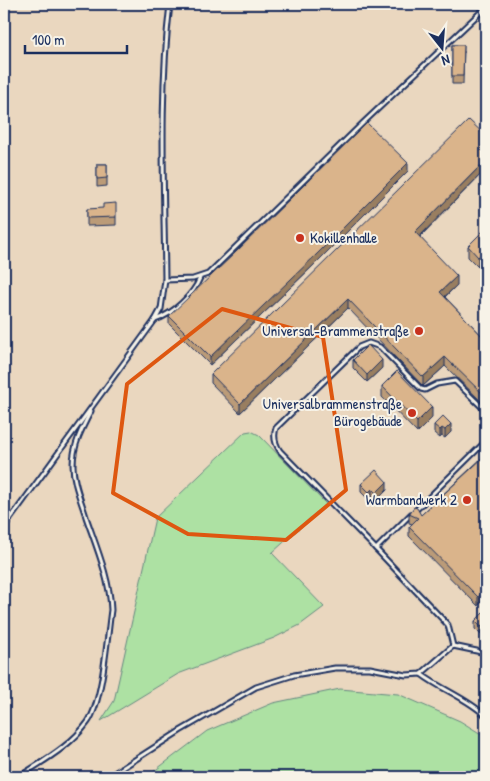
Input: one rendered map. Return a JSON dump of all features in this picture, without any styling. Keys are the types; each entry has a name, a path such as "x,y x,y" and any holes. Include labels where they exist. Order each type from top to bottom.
{"lane":[{"path":"4,532 8,522 156,320 161,309 165,280 164,100 167,26 170,4"},
{"path":"165,280 200,278 208,274 338,147 486,8 475,4"},
{"path":"156,320 172,310 196,288 200,278"},
{"path":"453,646 448,625 280,451 274,439 276,428 359,347 369,343 380,347 421,389 425,390 437,384 455,381 486,411"},
{"path":"19,777 68,743 79,733 88,721 98,695 111,600 104,572 76,486 73,464 78,436 96,402"},
{"path":"376,549 486,441"},
{"path":"453,646 486,653"},
{"path":"108,777 180,731 256,687 308,672 335,668 370,668 406,675 421,674 453,646"},
{"path":"421,674 433,683 459,696 486,716"}],"highlighted area":[{"path":"222,309 323,337 346,490 286,540 188,534 113,493 127,384"}],"shaded area":[{"path":"4,4 486,4 486,737 460,721 153,772 157,777 4,777"}],"green space":[{"path":"251,431 259,435 326,504 272,553 324,607 300,625 274,638 178,674 101,721 114,701 155,518 245,432"},
{"path":"340,689 398,694 460,721 486,737 486,777 157,777 153,772 207,731 273,703"}],"building":[{"path":"452,45 464,45 463,76 452,76"},
{"path":"469,120 486,136 486,160 415,232 457,276 440,292 486,340 486,397 445,357 423,377 348,299 240,404 211,374"},
{"name":"Kokillenhalle","path":"367,123 408,163 210,357 169,316"},
{"path":"97,164 107,164 107,178 97,179"},
{"path":"116,203 116,217 87,218 87,209 103,208 103,204"},
{"path":"486,228 486,249 478,257 468,246"},
{"path":"368,345 382,360 367,375 353,360"},
{"path":"397,371 432,407 417,422 382,386"},
{"path":"443,416 451,424 445,430 442,428 440,430 434,425"},
{"name":"Warmbandwerk 2","path":"486,455 486,589 478,597 409,527 418,518 409,514 414,507 417,508 421,515"},
{"path":"376,470 387,482 376,493 372,489 369,492 361,484"},
{"path":"486,610 486,622 481,627 475,621"}],"place":[{"name":"Kokillenhalle","path":"300,238"},
{"name":"Universal-Brammenstraße","path":"419,331"},
{"name":"Universalbrammenstraße Bürogebäude","path":"412,413"},
{"name":"Warmbandwerk 2","path":"467,500"}]}
